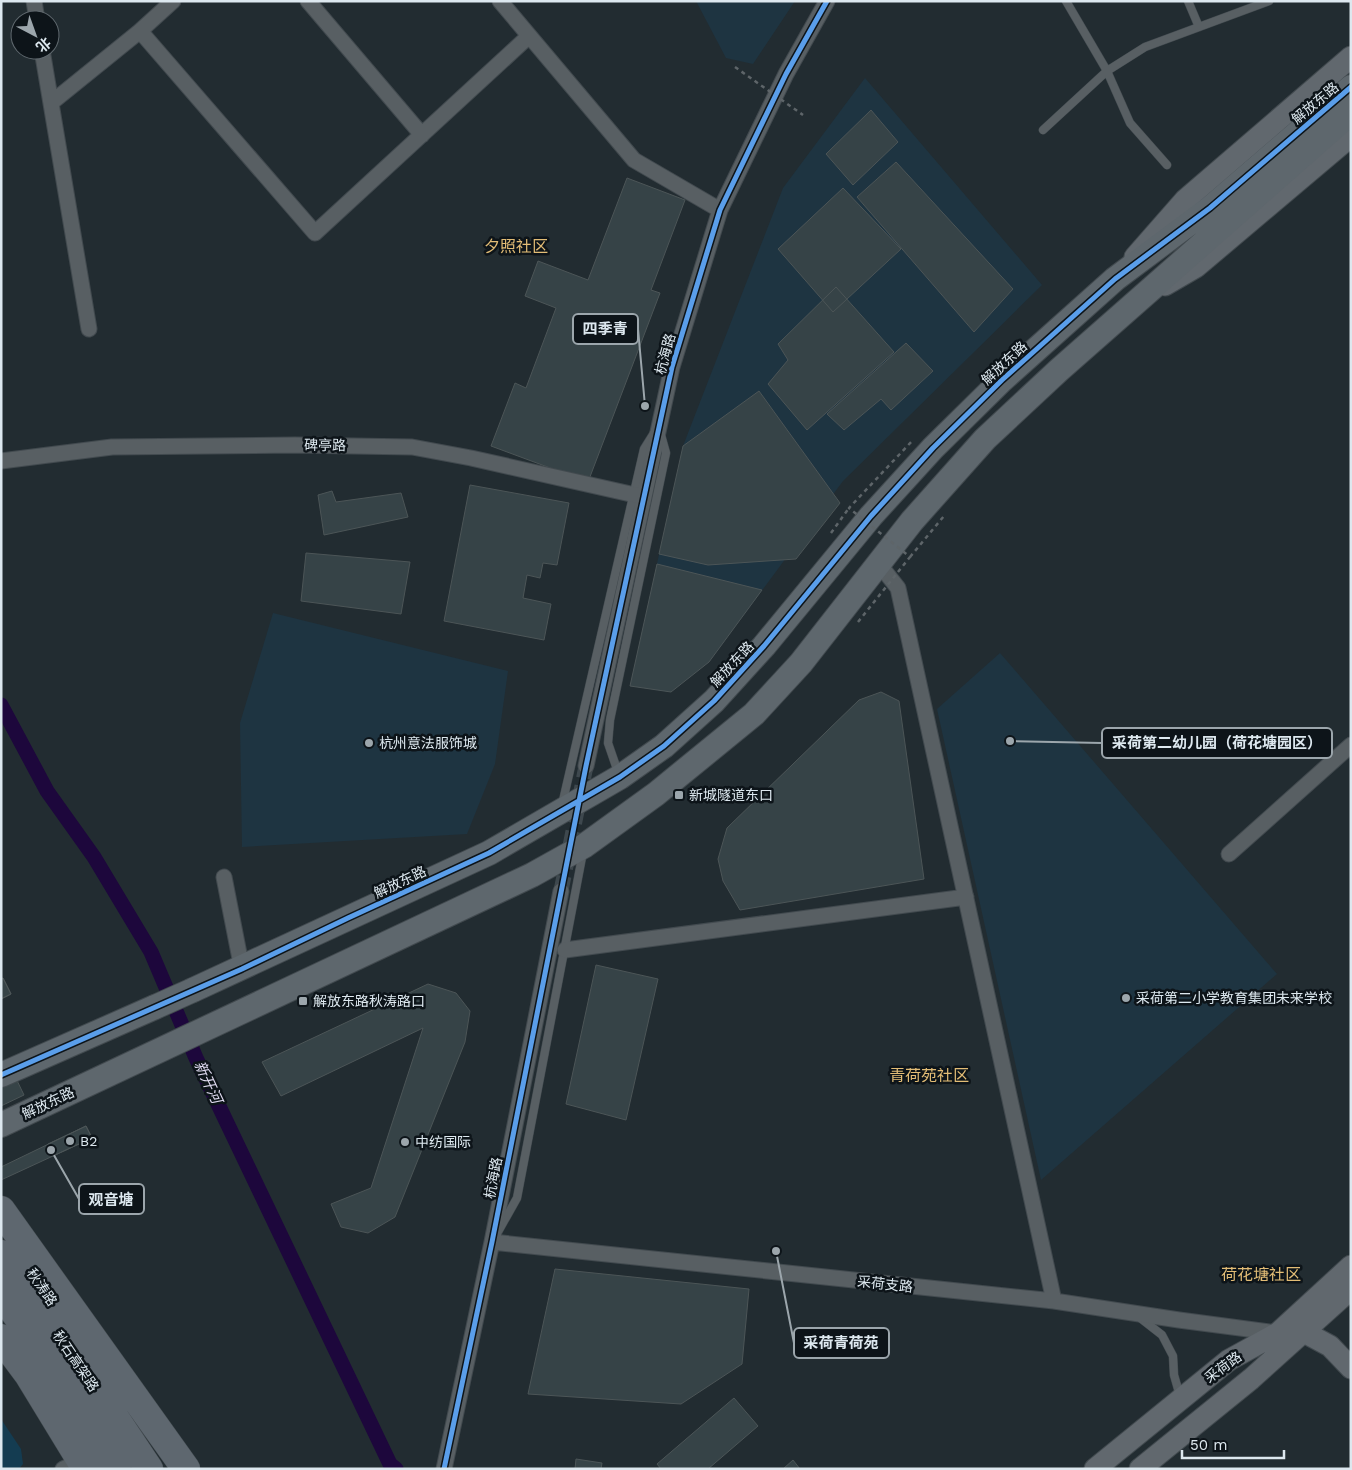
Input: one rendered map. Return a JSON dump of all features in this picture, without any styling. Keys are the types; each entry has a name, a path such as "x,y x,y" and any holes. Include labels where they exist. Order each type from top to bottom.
{"highway":[{"path":"1,1210 186,1469"},
{"name":"秋石高架路","path":"1,1254 66,1344 149,1469"},
{"name":"秋石高架路","path":"1,1293 47,1359 117,1469"},
{"path":"1,1338 28,1374 76,1467"}],"main road":[{"name":"解放东路","path":"1115,279 1186,200 1351,57"},
{"name":"解放东路","path":"1,1075 242,969 489,853 620,777 664,746 714,701 764,646 871,516 933,448 1002,380 1115,279 1210,208 1351,87"},
{"name":"解放东路","path":"1,1124 532,875 584,846 656,794 754,714 801,663 912,521 985,439 1134,302 1351,113"},
{"name":"解放东路","path":"1134,302 1196,267 1351,136"},
{"name":"秋涛路","path":"1,1226 76,1338 169,1469"},
{"name":"采荷路","path":"1095,1469 1229,1360 1278,1333 1351,1266"},
{"name":"采荷路","path":"1140,1469 1251,1379 1351,1289"},
{"path":"1278,1333 1304,1332 1330,1346 1351,1368"},
{"path":"1,1359 76,1467"}],"street":[{"path":"51,103 140,31 173,1"},
{"path":"308,1 422,135"},
{"path":"500,1 634,160 720,210"},
{"name":"杭海路","path":"586,766 638,496 659,426 672,366 720,210 786,74 827,1"},
{"path":"140,31 315,233 529,36"},
{"path":"44,60 89,329"},
{"name":"碑亭路","path":"1,461 112,447 295,445 412,447 471,458 638,496"},
{"path":"879,564 898,588 1054,1301"},
{"path":"1229,854 1351,745"},
{"path":"224,877 242,969"},
{"name":"杭海路","path":"444,1469 492,1242 561,891"},
{"path":"564,950 966,897"},
{"name":"采荷支路","path":"492,1242 1054,1301 1278,1333"}],"lane":[{"path":"1066,1 1107,71 1130,123 1167,165"},
{"path":"1188,1 1199,27"},
{"path":"1043,130 1107,71 1145,46 1269,1"},
{"path":"620,777 608,743 610,720 666,453 659,426"},
{"path":"561,812 638,496"},
{"path":"492,1242 517,1198 584,846"},
{"path":"1136,1314 1162,1335 1173,1356 1174,1375 1181,1399"}],"path":[{"path":"735,67 803,115"},
{"path":"829,535 849,508 913,440"},
{"path":"849,508 910,557"},
{"path":"858,622 944,516"}],"shaded area":[{"path":"696,1 795,1 753,64 726,58"},
{"path":"865,78 1042,285 843,481 709,662 671,692 630,686 683,446 783,188"},
{"name":"杭州意法服饰城","path":"273,613 508,671 495,764 467,834 242,847 240,723"},
{"name":"采荷第二小学教育集团未来学校","path":"1000,653 1277,974 1041,1180 937,709"},
{"path":"1,1419 21,1449 23,1464 19,1469 1,1469"}],"building":[{"path":"871,110 898,142 853,185 826,154"},
{"path":"896,162 1013,289 974,332 857,197"},
{"path":"627,178 685,200 651,290 660,293 588,482 491,446 515,383 526,388 556,308 525,296 538,261 588,280"},
{"path":"843,188 901,249 833,312 778,249"},
{"path":"836,287 894,352 807,430 768,384 788,360 778,344"},
{"path":"906,343 933,371 891,410 881,399 844,430 827,414"},
{"path":"759,391 840,503 796,559 708,565 659,554 683,446"},
{"path":"470,485 569,503 557,565 543,563 540,578 527,575 523,598 551,604 544,640 444,621"},
{"path":"332,491 336,502 401,493 408,517 324,535 318,495"},
{"path":"306,553 410,562 401,614 301,601"},
{"path":"657,564 762,590 709,662 671,692 630,686"},
{"path":"881,692 899,701 924,879 740,910 723,881 718,859 727,828 859,700"},
{"path":"596,965 658,979 626,1120 566,1104"},
{"path":"3,978 11,994 1,999 1,979"},
{"path":"3,978 11,994 1,999 1,979"},
{"name":"中纺国际","path":"428,984 456,993 470,1011 465,1042 395,1217 368,1233 341,1227 331,1204 371,1188 423,1028 281,1096 262,1062"},
{"path":"10,1066 24,1095 1,1106 1,1070"},
{"path":"86,1126 92,1138 1,1180 1,1167"},
{"name":"B2","path":"86,1126 92,1138 53,1156 48,1144"},
{"path":"555,1269 749,1289 742,1364 681,1404 528,1394"},
{"path":"734,1398 758,1426 708,1469 661,1469 657,1464"},
{"path":"576,1459 602,1463 601,1469 575,1469"},
{"path":"793,1460 800,1469 783,1469"}],"waterway":[{"name":"新开河","path":"1,705 47,791 94,857 151,952 196,1058 390,1464 396,1469"}],"tunnel":[{"path":"561,891 586,766"}],"cycle path":[{"path":"444,1469 492,1242 586,766 672,367 720,210 786,74 827,1"},
{"path":"1,1075 242,969 489,853 620,777 664,746 714,701 764,646 871,516 933,448 1002,380 1115,279 1210,208 1351,87"}],"place":[{"name":"四季青","path":"645,406"},
{"name":"采荷第二幼儿园（荷花塘园区）","path":"1010,741"},
{"name":"杭州意法服饰城","path":"369,743"},
{"name":"新城隧道东口","path":"679,795"},
{"name":"采荷第二小学教育集团未来学校","path":"1126,998"},
{"name":"解放东路秋涛路口","path":"303,1001"},
{"name":"B2","path":"70,1141"},
{"name":"中纺国际","path":"405,1142"},
{"name":"观音塘","path":"51,1150"},
{"name":"采荷青荷苑","path":"776,1251"}],"district":[{"name":"夕照社区","path":"516,246"},
{"name":"青荷苑社区","path":"929,1075"},
{"name":"荷花塘社区","path":"1261,1274"}]}
